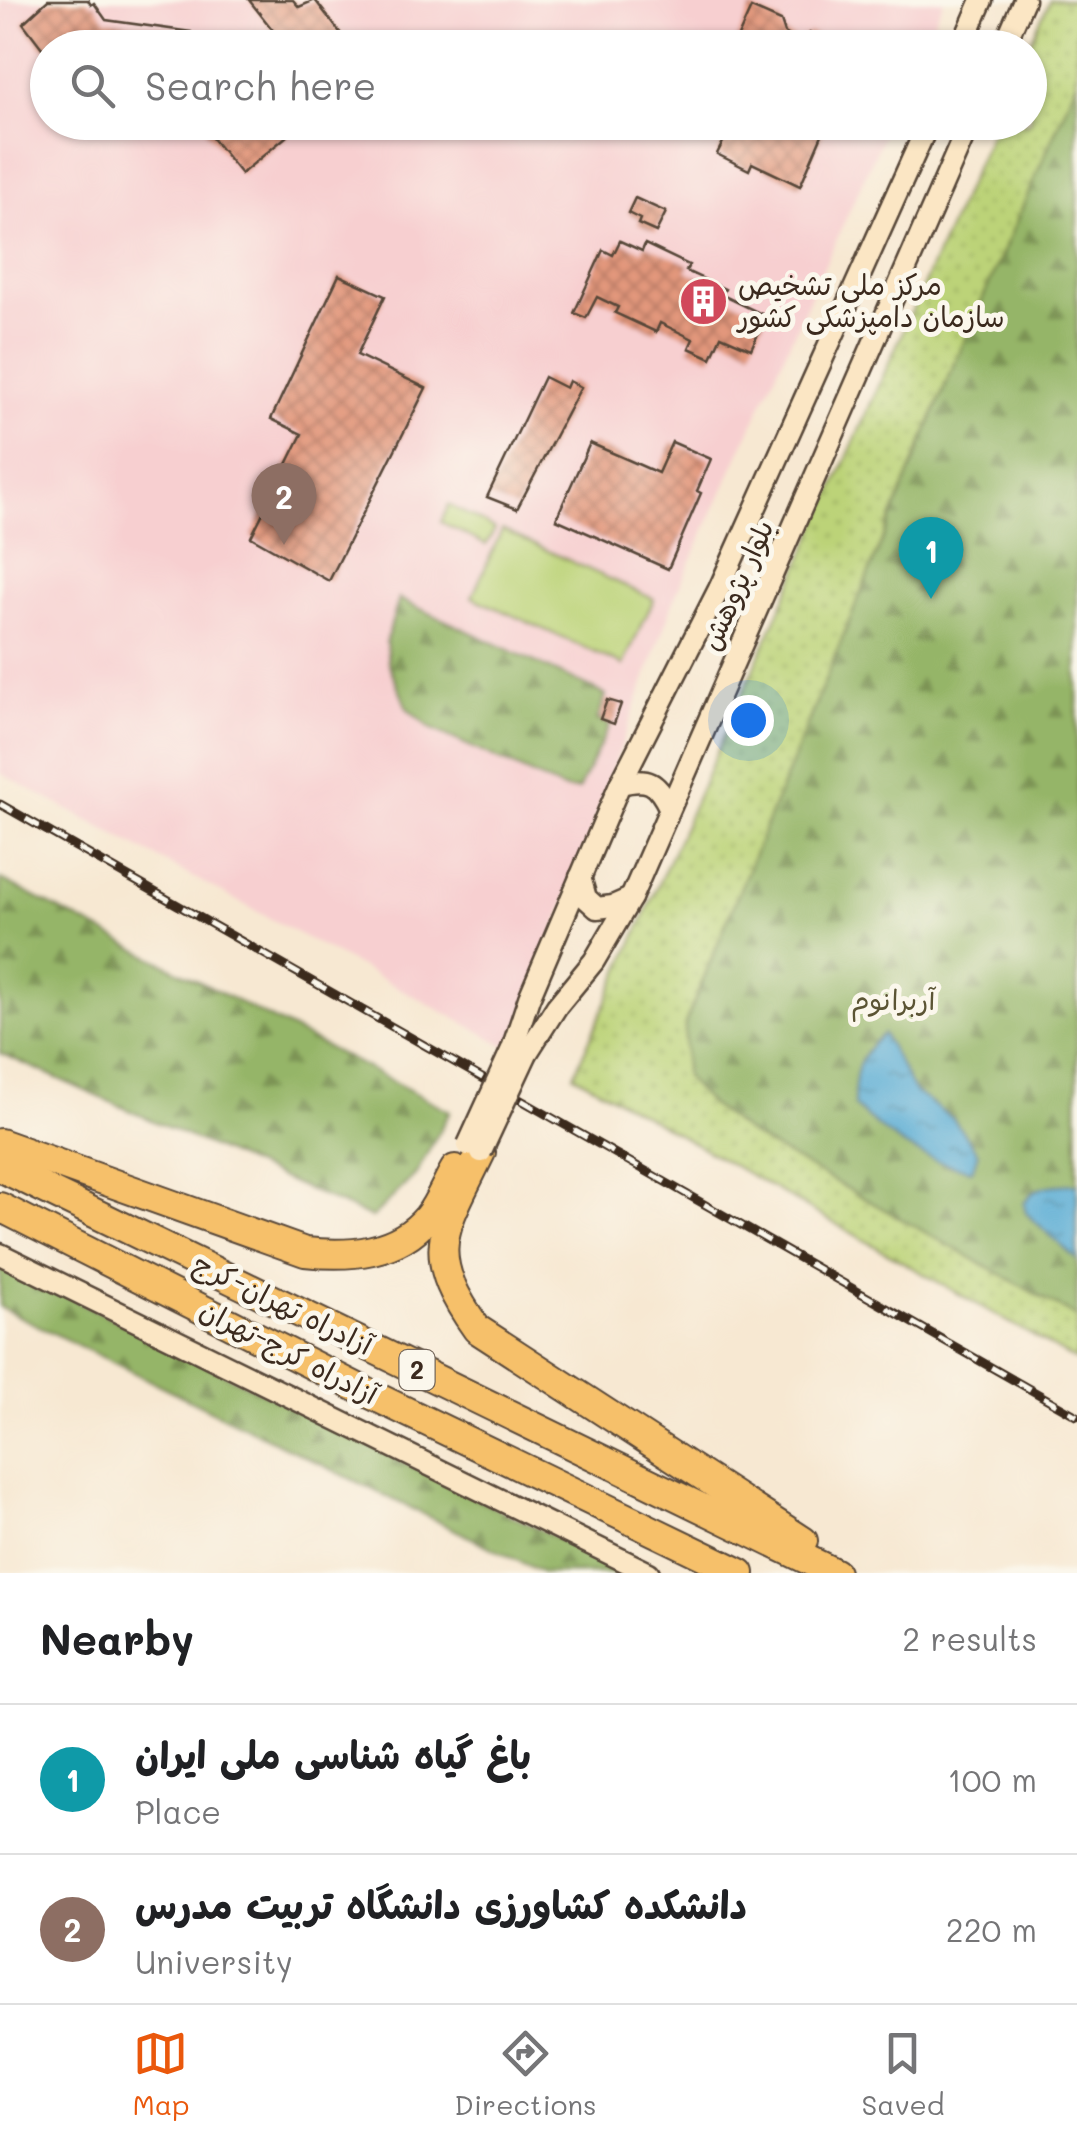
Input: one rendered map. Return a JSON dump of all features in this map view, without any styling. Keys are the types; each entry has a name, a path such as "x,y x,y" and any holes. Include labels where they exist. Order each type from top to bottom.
{"highway":[{"path":"0,1142 305,1252 339,1256 369,1253 396,1242 427,1218 474,1148"},
{"path":"474,1148 442,1237 451,1290 477,1328 850,1573"},
{"name":"آزادراه تهران-کرج","path":"0,1166 835,1573"},
{"name":"آزادراه کرج-تهران","path":"0,1207 368,1393 740,1573"}],"street":[{"path":"969,30 982,0"},
{"path":"1011,30 1024,0"},
{"name":"بلوار پژوهش","path":"519,1051 529,998 620,784 720,589 921,140"},
{"name":"بلوار پژوهش","path":"519,1051 594,960 631,898 962,140"},
{"path":"620,784 640,779 651,781 660,788 669,807"},
{"path":"580,877 586,898 598,908 631,898"},
{"path":"474,1148 519,1051"},
{"path":"0,1254 649,1573"}],"shaded area":[{"path":"0,0 944,0 931,30 30,30 30,140 881,140 676,594 512,1049 0,773"}],"green space":[{"name":"آربرانوم","path":"1050,0 1077,0 1077,1361 574,1075 987,140 1047,140 1047,30 1036,30"},
{"name":"آربرانوم","path":"1077,81 1077,1317 751,1135 712,1106 685,1077 685,1024 951,372"},
{"path":"449,505 495,529 486,545 441,522"},
{"path":"502,530 654,599 623,665 472,597"},
{"path":"399,599 606,695 597,720 610,725 578,790 563,789 430,728 407,708 388,662 386,641"},
{"path":"0,879 450,1111 416,1174 372,1218 0,1053"},
{"path":"0,1263 628,1573 543,1573 0,1307"}],"water":[{"path":"883,1034 914,1091 954,1120 978,1153 972,1170 937,1161 908,1147 854,1106 859,1066"},
{"path":"1077,1184 1077,1260 1026,1213 1024,1203 1040,1188"}],"building":[{"path":"48,0 88,0 106,20 177,30 30,32 23,23"},
{"path":"249,0 293,0 299,7 315,0 338,30 273,30"},
{"path":"751,8 781,21 784,30 741,30"},
{"path":"214,140 282,140 241,174"},
{"path":"724,140 820,140 800,186 752,163 749,170 717,154"},
{"path":"635,198 666,212 656,232 638,224 640,219 628,213"},
{"name":"مرکز ملی تشخیص سازمان دامپزشکی کشور","path":"620,241 642,251 645,244 689,265 686,271 725,289 722,295 766,316 751,349 721,336 711,358 689,348 693,339 660,323 656,332 615,313 618,307 597,297 586,318 574,313 603,250 613,255"},
{"path":"339,275 385,296 357,355 426,388 329,581 251,537 302,434 271,419"},
{"path":"544,377 566,388 569,381 581,387 517,509 487,497"},
{"path":"672,442 711,459 697,491 701,493 668,569 556,519 590,443 658,473"},
{"path":"607,700 621,704 614,724 600,719"}],"railway":[{"path":"0,804 1077,1416"}],"place":[{"name":"مرکز ملی تشخیص سازمان دامپزشکی کشور","path":"703,301"},
{"name":"دانشکده کشاورزی دانشگاه تربیت مدرس","path":"284,545"},
{"name":"باغ گیاه‌ شناسی ملی ایران","path":"931,599"}]}
